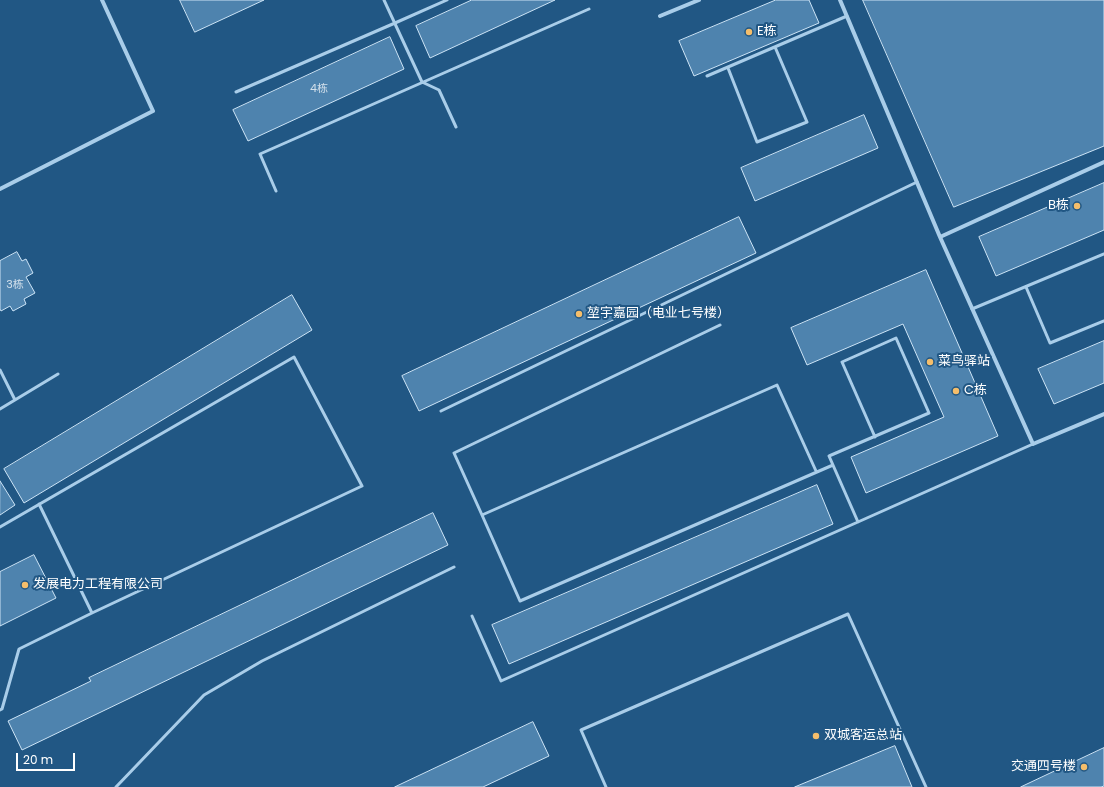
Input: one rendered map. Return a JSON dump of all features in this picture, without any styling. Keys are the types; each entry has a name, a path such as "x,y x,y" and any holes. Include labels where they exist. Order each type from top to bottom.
{"street":[{"path":"0,189 153,111 102,0"},
{"path":"660,16 698,0"},
{"path":"840,0 940,237 1033,444 1104,414"},
{"path":"940,237 1104,162"}],"lane":[{"path":"384,0 422,82 439,90 456,127"},
{"path":"236,92 447,0"},
{"path":"276,191 260,154 589,9"},
{"path":"708,76 847,16"},
{"path":"728,68 757,142 807,122 775,47"},
{"path":"441,412 917,182"},
{"path":"972,309 1104,254"},
{"path":"1026,286 1050,343 1104,321"},
{"path":"720,325 454,453 520,601 833,465"},
{"path":"858,522 829,456 875,437 929,413 896,338 842,362 875,437"},
{"path":"0,527 294,357 362,486 19,649 2,709 0,710"},
{"path":"0,370 15,400"},
{"path":"0,409 58,374"},
{"path":"482,515 777,385 816,472"},
{"path":"472,616 501,681 1033,444"},
{"path":"39,504 92,613"},
{"path":"116,787 204,695 262,661 454,567"},
{"path":"606,787 581,730 848,614 926,787"}],"building":[{"path":"180,0 264,0 195,32"},
{"path":"472,0 555,0 430,58 416,26"},
{"name":"E栋","path":"776,0 809,0 819,23 694,76 679,41"},
{"path":"863,0 1104,0 1104,146 954,207"},
{"path":"390,37 404,69 248,141 233,110"},
{"path":"864,115 878,148 755,201 741,168"},
{"name":"B栋","path":"1104,183 1104,230 996,276 979,237"},
{"name":"堃宇嘉园（电业七号楼）","path":"739,217 756,253 419,411 402,376"},
{"path":"17,252 22,261 26,259 33,273 26,277 35,293 24,299 26,304 13,311 10,306 1,311 0,261"},
{"name":"C栋","path":"926,270 998,436 866,493 851,457 944,417 903,324 807,365 791,328"},
{"path":"292,295 312,330 24,503 4,469"},
{"path":"1104,341 1104,383 1054,404 1038,369"},
{"path":"0,481 15,505 0,515"},
{"path":"817,485 833,524 509,664 492,625"},
{"path":"433,513 448,545 22,750 8,721 91,681 89,678"},
{"name":"发展电力工程有限公司","path":"34,555 56,598 0,626 0,572"},
{"path":"533,722 549,756 483,787 395,787"},
{"path":"895,746 912,787 795,787"},
{"name":"交通四号楼","path":"1104,748 1104,786 1021,787"}],"place":[{"name":"E栋","path":"749,32"},
{"name":"B栋","path":"1077,206"},
{"name":"堃宇嘉园（电业七号楼）","path":"579,314"},
{"name":"菜鸟驿站","path":"930,362"},
{"name":"C栋","path":"956,391"},
{"name":"发展电力工程有限公司","path":"25,585"},
{"name":"双城客运总站","path":"816,736"},
{"name":"交通四号楼","path":"1084,767"}]}
